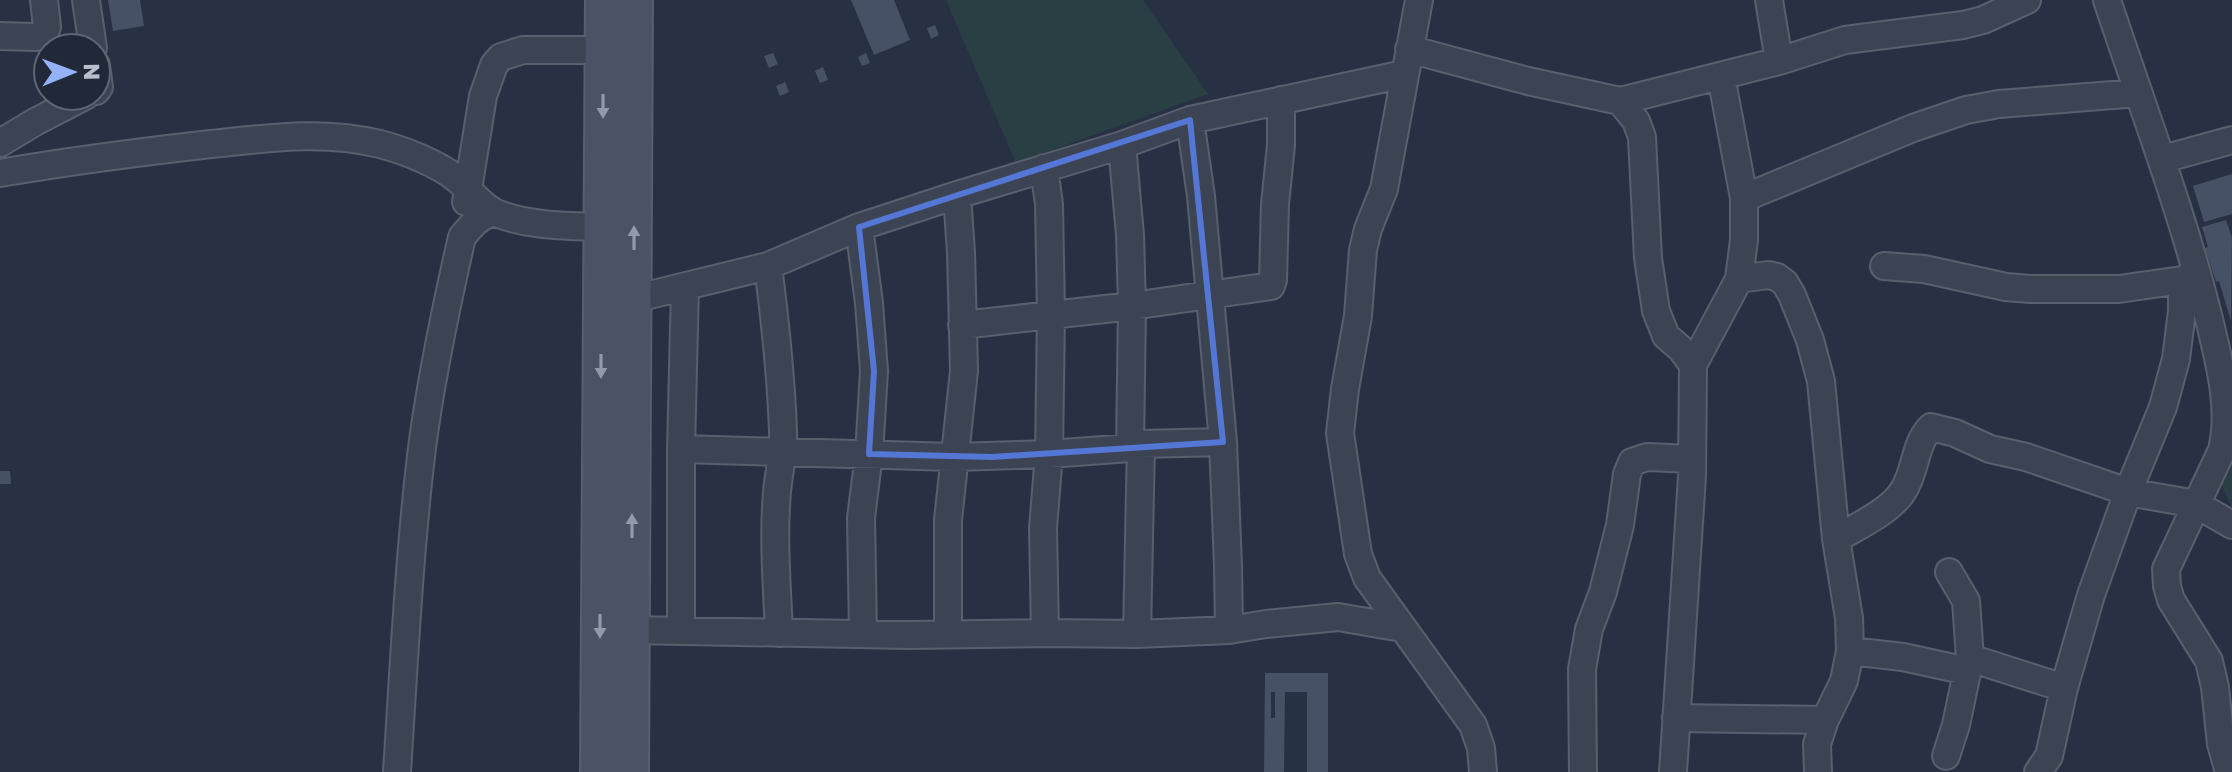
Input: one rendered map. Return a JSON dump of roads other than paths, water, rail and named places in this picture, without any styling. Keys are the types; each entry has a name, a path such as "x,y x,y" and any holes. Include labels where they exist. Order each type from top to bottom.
{"street":[{"path":"0,36 36,37 44,34 47,27 44,0"},
{"path":"86,0 91,32"},
{"path":"599,772 604,0"},
{"path":"630,772 634,0"},
{"path":"1419,0 1384,189 1363,250 1358,316 1340,433 1358,554 1367,578 1473,725 1481,748 1483,772"},
{"path":"1769,0 1779,61"},
{"path":"633,299 768,266 859,227 1122,145 1190,120 1281,100 1406,62 1458,61 1528,81 1620,101 1779,61 1845,40 1963,25 1983,20 2027,0"},
{"path":"2107,0 2163,159 2190,277 2226,397 2232,482"},
{"path":"397,772 422,449 462,237 483,96 494,65 501,57 523,50 603,50"},
{"path":"1673,772 1687,572 1693,365 1739,279 1744,240 1744,198 1721,76"},
{"path":"1744,198 1913,128 1966,110 1999,104 2138,93"},
{"path":"962,325 1269,287 1273,283 1281,100"},
{"path":"1620,101 1636,121 1642,137 1648,258 1656,311 1666,336 1693,365"},
{"path":"0,143 54,112"},
{"path":"1190,120 1201,196 1223,442 1229,630"},
{"path":"0,173 133,152 301,135 332,136 383,145 448,172 494,212 561,226 602,227"},
{"path":"2163,159 2232,140"},
{"path":"1122,145 1130,235 1137,634"},
{"path":"1044,168 1049,204 1051,314 1049,454 1043,528 1045,633"},
{"path":"948,633 948,520 964,371 957,195"},
{"path":"462,237 477,220 494,212"},
{"path":"859,227 874,371 861,518 863,633"},
{"path":"768,266 783,452 777,491 775,545 779,633"},
{"path":"1884,266 1924,269 2006,287 2030,289 2119,289 2190,277"},
{"path":"1739,279 1768,275 1785,283 1810,340 1821,381 1836,539 1849,618 1850,651 1844,681 1817,744 1818,772"},
{"path":"2047,767 2064,688 2091,595 2163,407 2176,359 2190,277"},
{"path":"681,630 685,287"},
{"path":"1836,539 1894,502 1903,492 1924,436 1931,427 1955,433 1990,449 2026,457 2128,492 2196,504 2232,525"},
{"path":"2227,441 2166,569 2171,600 2209,661 2221,744 2229,772"},
{"path":"681,449 954,457 1223,442"},
{"path":"1583,772 1582,669 1589,629 1603,592 1620,525 1627,474 1632,462 1638,459 1692,459"},
{"path":"1946,756 1956,725 1968,665 1966,601 1949,572"},
{"path":"631,630 910,635 1137,634 1229,630 1338,617 1402,628"},
{"path":"1850,651 1968,665 2064,688"},
{"path":"1676,718 1825,720"}]}
